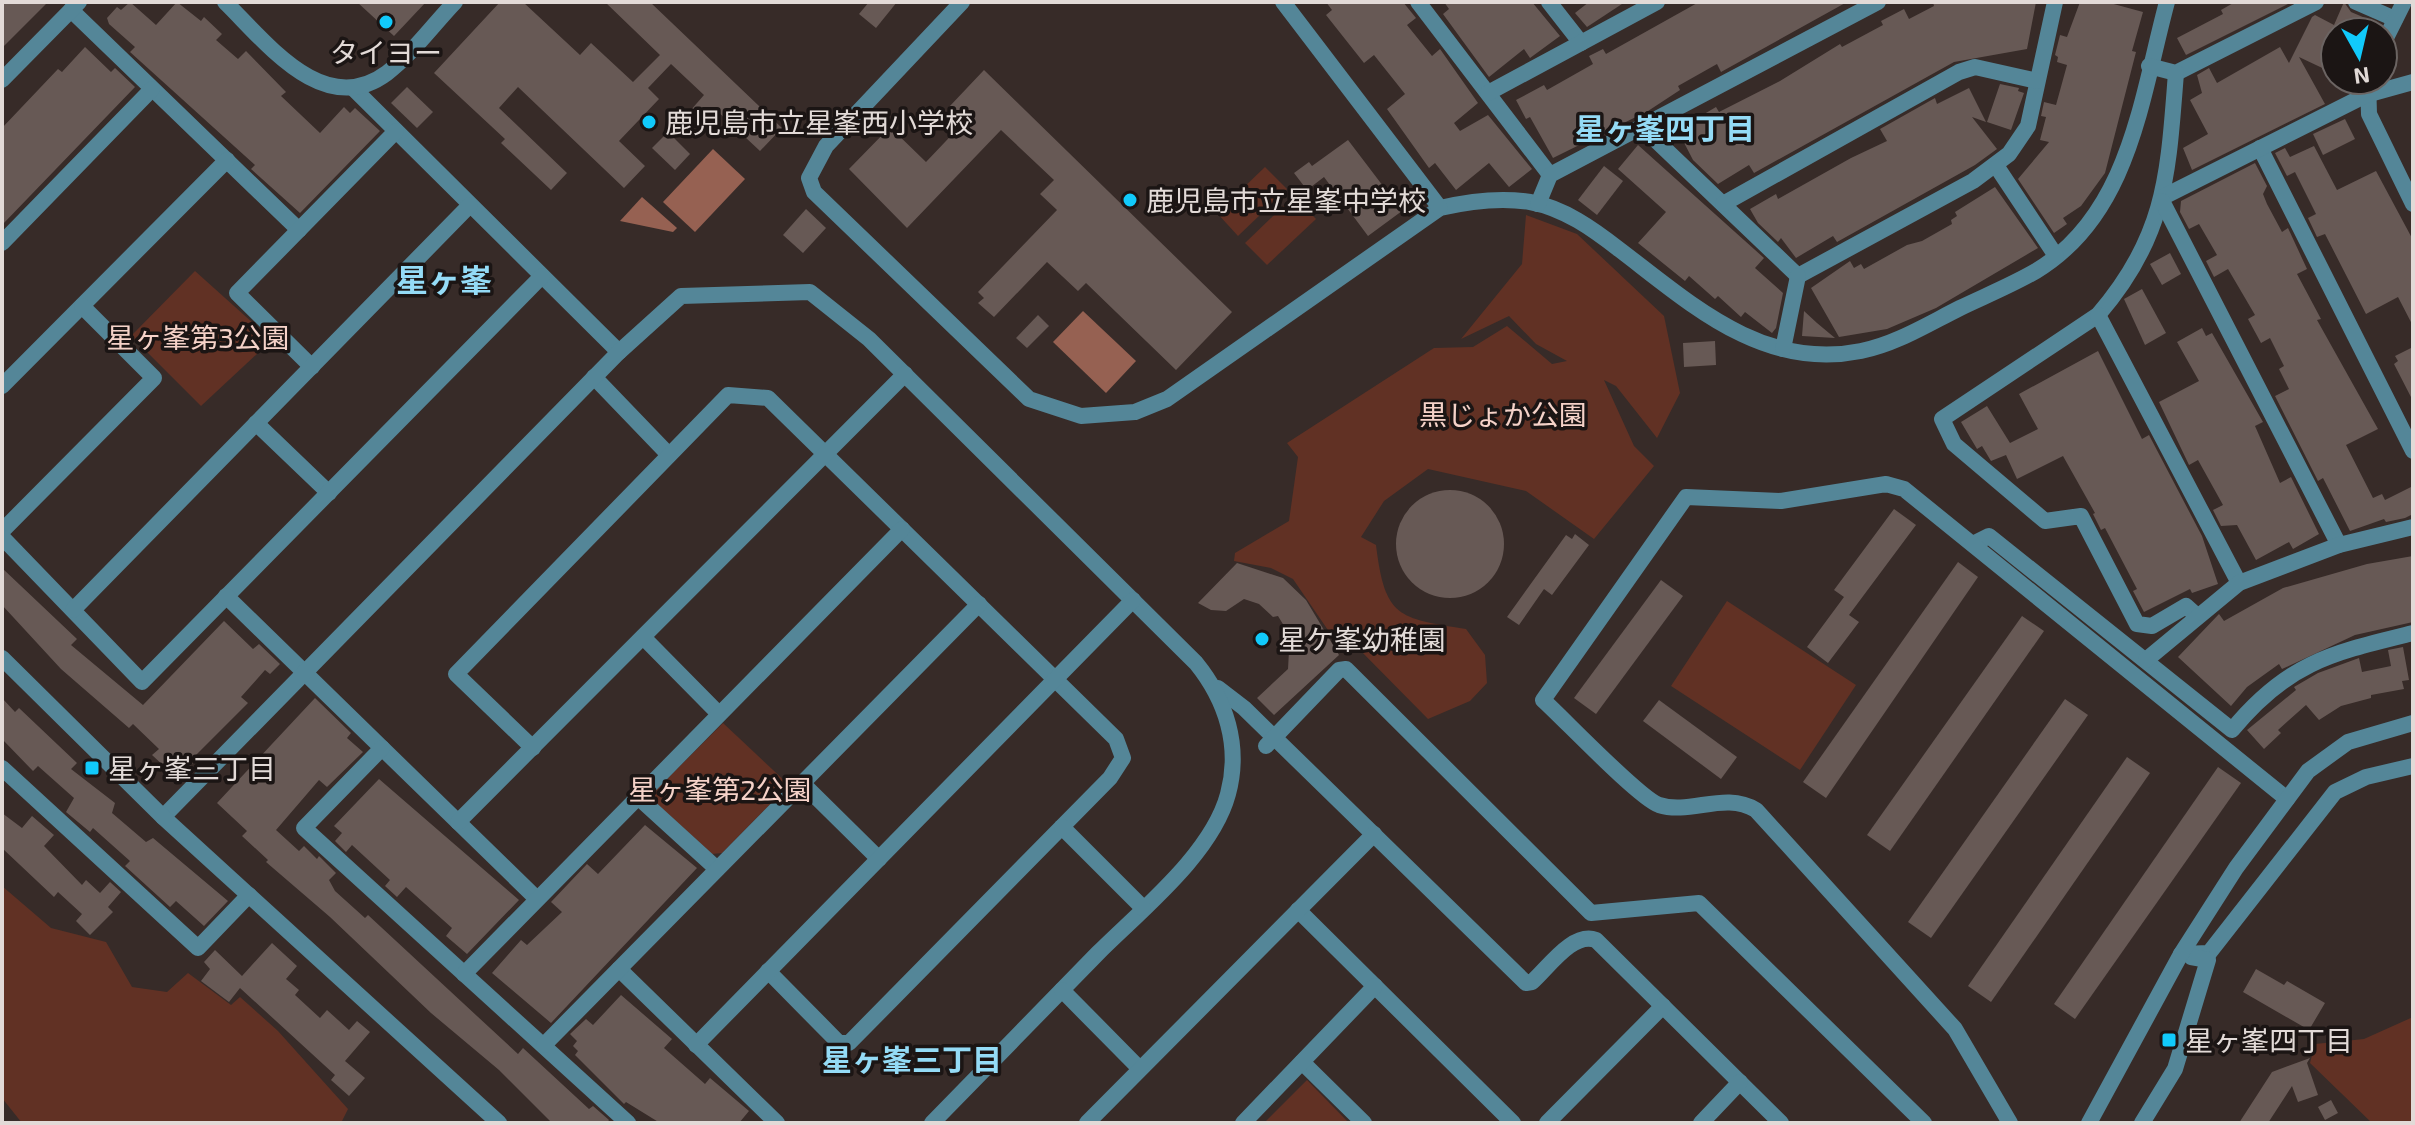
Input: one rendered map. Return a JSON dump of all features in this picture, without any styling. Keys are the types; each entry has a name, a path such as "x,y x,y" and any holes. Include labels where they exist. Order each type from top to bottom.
{"street":[{"path":"225,2 309,78 353,88 619,352"},
{"path":"353,88 387,72 455,2"},
{"path":"962,2 826,146 809,178 814,192 1029,399 1081,416 1112,416 1167,399 1440,208 1497,199 1538,204 1586,224 1710,319 1744,338 1783,349 1830,355 1861,351 1898,340 2037,270 2082,231 2118,175 2133,142 2167,2"},
{"path":"1283,2 1440,208"},
{"path":"1418,2 1550,175"},
{"path":"1549,2 1581,43"},
{"path":"1488,93 1657,2"},
{"path":"1538,204 1550,175 1878,2"},
{"path":"1783,349 1798,276 1997,167 2018,143 2028,126 2055,2"},
{"path":"2149,66 2176,73 2316,2"},
{"path":"2356,2 2388,16"},
{"path":"2,80 75,6 152,89 299,230"},
{"path":"1723,204 1959,72 1975,67 2037,81"},
{"path":"2176,73 2163,199 2144,252 2098,315 1942,419 1954,444 2045,521 2081,516 2137,624 2152,626 2186,606 2196,615"},
{"path":"2,243 152,89"},
{"path":"2163,199 2351,96"},
{"path":"2369,96 2376,132 2413,204"},
{"path":"1642,127 1798,276"},
{"path":"312,367 237,293 396,131"},
{"path":"2260,148 2413,451"},
{"path":"2,386 227,160"},
{"path":"1997,167 2056,256"},
{"path":"2163,199 2339,545"},
{"path":"73,610 470,205"},
{"path":"82,306 154,378 2,534 142,682 542,276"},
{"path":"163,817 594,377 681,296 810,292 869,339 1133,600 1271,742 1374,834 1526,983 1532,982 1576,941 1589,937 1596,940 1781,1123"},
{"path":"2098,315 2239,583"},
{"path":"458,822 905,374"},
{"path":"594,377 669,455"},
{"path":"533,748 456,674 728,395 768,398 1116,739 1123,758 1110,778 849,1043 839,1043 768,971"},
{"path":"256,423 329,493"},
{"path":"2010,1123 1955,1029 1756,810 1731,801 1675,807 1650,801 1543,700 1686,497 1781,501 1896,485 2287,799"},
{"path":"2146,660 2196,615 2239,583 2339,545 2413,527"},
{"path":"464,974 902,529"},
{"path":"1973,544 1989,536 2232,730 2260,696 2313,662 2334,652 2413,633"},
{"path":"226,596 537,899"},
{"path":"696,1045 1133,600"},
{"path":"544,1045 979,604"},
{"path":"643,637 719,714"},
{"path":"2,658 163,817 499,1123"},
{"path":"1271,742 1339,670 1346,669 1591,913 1699,903 1924,1123"},
{"path":"932,1123 1194,856 1227,797 1232,751 1224,705 1213,685"},
{"path":"2089,1123 2181,954 2236,868 2308,771 2348,742 2413,723"},
{"path":"382,748 304,828 628,1123"},
{"path":"2181,954 2209,953 2335,792 2366,777 2413,766"},
{"path":"2,768 198,948 249,895"},
{"path":"802,783 879,859"},
{"path":"638,797 717,869"},
{"path":"1062,827 1143,908"},
{"path":"1087,1123 1374,834"},
{"path":"1298,910 1513,1123"},
{"path":"2142,1123 2175,1069 2208,960 2181,954"},
{"path":"619,969 772,1122"},
{"path":"1243,1123 1375,986"},
{"path":"1062,990 1140,1069"},
{"path":"1547,1123 1663,1006"},
{"path":"1302,1062 1364,1123"},
{"path":"1701,1123 1740,1082"}],"green space":[{"path":"1265,167 1287,189 1238,236 1217,213"},
{"path":"1294,196 1316,219 1267,265 1245,243"},
{"name":"黒じょか公園","path":"1526,215 1577,234 1664,316 1680,393 1657,438 1616,386 1604,380 1634,446 1654,466 1594,539 1526,491 1428,469 1384,501 1361,537 1376,545 1384,587 1391,601 1410,617 1466,629 1485,655 1487,683 1470,701 1428,719 1355,645 1345,655 1293,579 1271,568 1234,561 1235,553 1289,521 1298,457 1287,443 1434,348 1473,347 1507,326 1552,364 1567,361 1536,344 1509,316 1461,339 1522,264"},
{"name":"星ヶ峯第3公園","path":"195,271 272,340 201,406 131,336"},
{"path":"1727,601 1856,685 1800,770 1671,686"},
{"name":"星ヶ峯第2公園","path":"723,723 789,785 722,853 712,854 655,802 652,794"},
{"path":"2,886 51,928 106,942 132,987 167,992 188,973 231,1005 240,997 278,1031 348,1109 341,1123 22,1123 2,1098"},
{"path":"2413,1017 2413,1123 2372,1123 2310,1063 2315,1044 2364,1039"},
{"path":"1307,1080 1349,1123 1264,1123"}],"shaded area":[{"path":"713,149 745,179 695,232 663,202"},
{"path":"642,197 677,228 673,232 620,221"},
{"path":"1083,311 1136,361 1106,393 1053,342"}],"building":[{"path":"2,2 48,2 2,48"},
{"path":"130,2 156,25 177,2 201,21 204,17 222,34 216,40 238,59 246,51 286,92 281,96 320,133 344,107 350,113 355,108 380,131 300,213 251,169 255,165 130,52 135,47 109,24 107,18 117,7 121,10"},
{"name":"タイヨー","path":"357,2 426,2 394,36"},
{"path":"500,2 523,2 580,55 591,43 633,82 660,55 605,2 650,2 782,128 760,151 715,109 702,122 690,111 704,95 671,64 648,88 659,99 619,141 645,166 624,188 518,87 499,108 567,173 551,190 501,143 505,139 434,73"},
{"path":"869,2 897,2 876,28 859,14"},
{"path":"1326,2 1403,2 1416,18 1407,25 1432,56 1440,49 1478,103 1454,123 1460,131 1488,115 1532,169 1509,187 1489,163 1456,190 1435,163 1429,168 1387,109 1405,94 1374,55 1364,63 1326,15 1332,10"},
{"path":"1444,2 1532,2 1560,36 1530,58 1524,49 1489,77 1443,14 1449,9"},
{"path":"1589,2 1625,2 1587,27 1575,13"},
{"path":"1699,2 1847,2 1721,72 1717,64 1678,86 1680,90 1648,111 1553,158 1530,117 1526,119 1516,100 1544,85 1547,90 1593,64 1589,56 1603,49 1606,54"},
{"path":"1933,2 2036,2 2027,49 1954,62 1754,173 1749,165 1718,184 1693,160 1679,133 1696,124 1694,120 1716,107 1719,112 1780,81 1840,44 1842,47 1883,25 1881,21 1904,9 1909,19 1934,6"},
{"path":"2080,2 2110,3 2143,12 2105,173 2081,206 2063,218 2067,224 2054,233 2018,179 2049,142 2040,140 2046,117 2041,116 2044,102 2056,105 2067,65 2057,62 2055,55 2060,35 2067,37"},
{"path":"2235,2 2292,2 2186,55 2177,38 2223,14 2221,10"},
{"path":"2344,2 2351,12 2360,16 2338,16"},
{"path":"2315,15 2319,17 2319,66 2299,57 2325,104 2192,170 2183,148 2208,134 2190,100 2202,93 2197,75 2209,68 2217,83 2280,47 2289,63"},
{"path":"85,47 111,72 115,68 135,87 2,225 2,128 58,69 62,72"},
{"path":"984,70 1232,312 1176,370 1086,283 1078,291 1047,262 994,317 978,303 984,298 978,292 1057,210 1040,194 1054,180 1001,130 907,228 849,169 890,127 926,162 964,122 949,107"},
{"path":"2000,84 2019,88 2018,91 2024,93 2011,130 1987,122"},
{"path":"407,87 433,112 417,128 391,103"},
{"path":"1969,88 1986,122 1972,117 1997,149 1975,165 1837,242 1833,236 1796,258 1781,238 1778,242 1758,223 1750,209 1776,194 1778,199 1887,141 1880,129 1935,98 1937,104"},
{"path":"2345,119 2355,139 2323,155 2313,134"},
{"path":"668,132 690,154 675,170 652,148"},
{"path":"1348,140 1402,211 1368,236 1324,177 1307,190 1294,173 1309,162 1312,166"},
{"path":"1638,145 1764,258 1755,268 1783,293 1776,328 1772,333 1745,312 1741,317 1689,276 1685,281 1638,243 1666,212 1618,169"},
{"path":"2314,146 2337,190 2376,171 2413,240 2413,326 2398,297 2366,314 2325,234 2317,237 2308,218 2316,214 2295,172 2287,176 2275,153 2285,148 2290,157"},
{"path":"2255,163 2267,186 2263,194 2267,204 2282,232 2288,228 2307,269 2297,274 2321,319 2317,320 2378,429 2346,445 2373,498 2382,494 2385,500 2413,486 2413,514 2405,518 2386,522 2384,519 2350,531 2323,478 2318,481 2275,396 2289,389 2279,369 2284,366 2270,338 2261,343 2248,319 2255,315 2228,269 2214,277 2206,261 2217,255 2199,224 2189,229 2180,212 2181,201"},
{"path":"1604,166 1623,181 1597,215 1578,200"},
{"path":"1995,187 2038,248 1936,308 1887,329 1839,337 1811,288 1850,261 1854,268 1861,264 1864,269 1907,245 1922,241 1952,224 1951,220 1957,216 1955,212"},
{"path":"806,209 826,228 803,253 783,235"},
{"path":"2170,253 2181,274 2162,285 2150,264"},
{"path":"2142,289 2166,333 2145,345 2124,299"},
{"path":"1804,311 1817,323 1835,338 1802,336"},
{"path":"1038,315 1049,326 1027,348 1016,338"},
{"path":"2202,328 2206,336 2212,333 2263,422 2255,426 2280,483 2291,477 2319,534 2293,549 2289,542 2256,560 2237,525 2221,526 2213,510 2223,505 2198,460 2189,465 2159,402 2199,381 2177,342"},
{"path":"1715,341 1716,365 1684,367 1683,343"},
{"path":"2413,347 2413,401 2394,364 2398,361 2395,356"},
{"path":"2098,351 2142,439 2149,435 2202,536 2218,584 2192,593 2190,589 2144,612 2133,591 2137,589 2105,528 2101,530 2095,513 2063,456 2017,479 2006,455 1991,461 1982,446 1977,449 1961,422 1987,406 2010,443 2038,429 2019,394"},
{"path":"1450,490 1471,494 1488,506 1500,523 1504,544 1500,565 1488,582 1471,594 1450,598 1429,594 1412,582 1400,565 1396,544 1400,523 1412,506 1429,494"},
{"path":"1894,509 1916,525 1849,615 1859,622 1828,663 1807,647 1844,597 1834,590"},
{"path":"1575,534 1589,545 1552,595 1544,589 1519,625 1507,617 1566,535 1572,539"},
{"path":"2413,556 2413,622 2355,635 2282,669 2279,664 2247,687 2231,706 2178,657 2219,614 2224,621 2283,588 2367,564"},
{"path":"1958,562 1978,577 1826,798 1803,782"},
{"path":"1237,563 1283,578 1306,600 1339,655 1274,715 1257,698 1288,669 1289,651 1295,644 1278,616 1273,617 1259,604 1244,599 1226,611 1211,610 1198,603"},
{"path":"2,568 77,639 71,645 143,705 224,621 253,649 259,644 280,664 270,674 265,670 241,697 248,703 190,761 193,763 178,779 152,755 159,749 133,724 129,728 61,669 2,605"},
{"path":"1661,580 1683,596 1596,714 1574,698"},
{"path":"2022,616 2044,631 1890,851 1867,835"},
{"path":"2403,647 2409,680 2402,681 2404,689 2371,695 2371,698 2341,706 2319,720 2306,705 2278,730 2281,733 2264,749 2247,730 2296,690 2294,687 2318,673 2359,658 2362,672 2391,666 2388,650"},
{"path":"2,698 15,712 19,708 77,763 71,769 115,803 112,813 146,842 153,838 228,901 204,926 176,901 170,907 125,866 130,861 93,828 90,832 66,812 74,798 38,766 33,771 2,739"},
{"path":"315,698 351,733 347,738 363,752 327,787 319,780 276,830 299,851 304,846 317,859 319,856 336,873 329,880 335,891 365,918 368,915 518,1054 523,1048 589,1109 593,1106 609,1120 607,1123 552,1123 499,1070 431,1013 330,917 266,862 268,860 242,836 247,831 217,803"},
{"path":"2065,699 2088,715 1931,938 1908,922"},
{"path":"1659,700 1737,757 1721,779 1643,721"},
{"path":"2127,757 2150,773 1991,1002 1968,986"},
{"path":"2218,767 2241,783 2075,1019 2054,1004"},
{"path":"379,779 519,900 467,954 446,936 452,928 406,887 397,897 385,886 390,880 352,845 346,852 335,841 342,833 334,826"},
{"path":"2,813 22,828 32,816 54,835 44,846 82,885 86,880 100,893 110,882 121,892 108,907 113,912 90,935 76,921 82,914 58,892 54,897 2,848"},
{"path":"645,825 697,868 551,1023 492,973 521,940 527,945 562,912 551,902 587,864 598,874"},
{"path":"272,943 297,966 286,979 299,990 295,995 320,1018 327,1010 349,1030 357,1021 370,1032 345,1061 365,1078 349,1096 331,1080 335,1075 240,988 229,1002 201,981 210,969 204,962 215,950 242,976"},
{"path":"2256,969 2284,985 2287,981 2325,1003 2309,1030 2243,992"},
{"path":"621,995 672,1039 664,1048 705,1084 710,1078 749,1111 739,1123 660,1123 626,1102 624,1104 575,1055 578,1051 573,1046 577,1041 570,1034 586,1019 593,1025"},
{"path":"2310,1058 2307,1063 2318,1095 2298,1102 2292,1086 2268,1123 2239,1123 2272,1072"},
{"path":"2331,1100 2338,1113 2325,1120 2318,1107"}],"place":[{"name":"タイヨー","path":"386,22"},
{"name":"鹿児島市立星峯西小学校","path":"649,122"},
{"name":"鹿児島市立星峯中学校","path":"1130,200"},
{"name":"星ケ峯幼稚園","path":"1262,639"},
{"name":"星ヶ峯三丁目","path":"92,768"},
{"name":"星ヶ峯四丁目","path":"2169,1040"}],"district":[{"name":"星ヶ峯四丁目","path":"1665,128"},
{"name":"星ヶ峯","path":"444,279"},
{"name":"星ヶ峯三丁目","path":"912,1059"}]}
